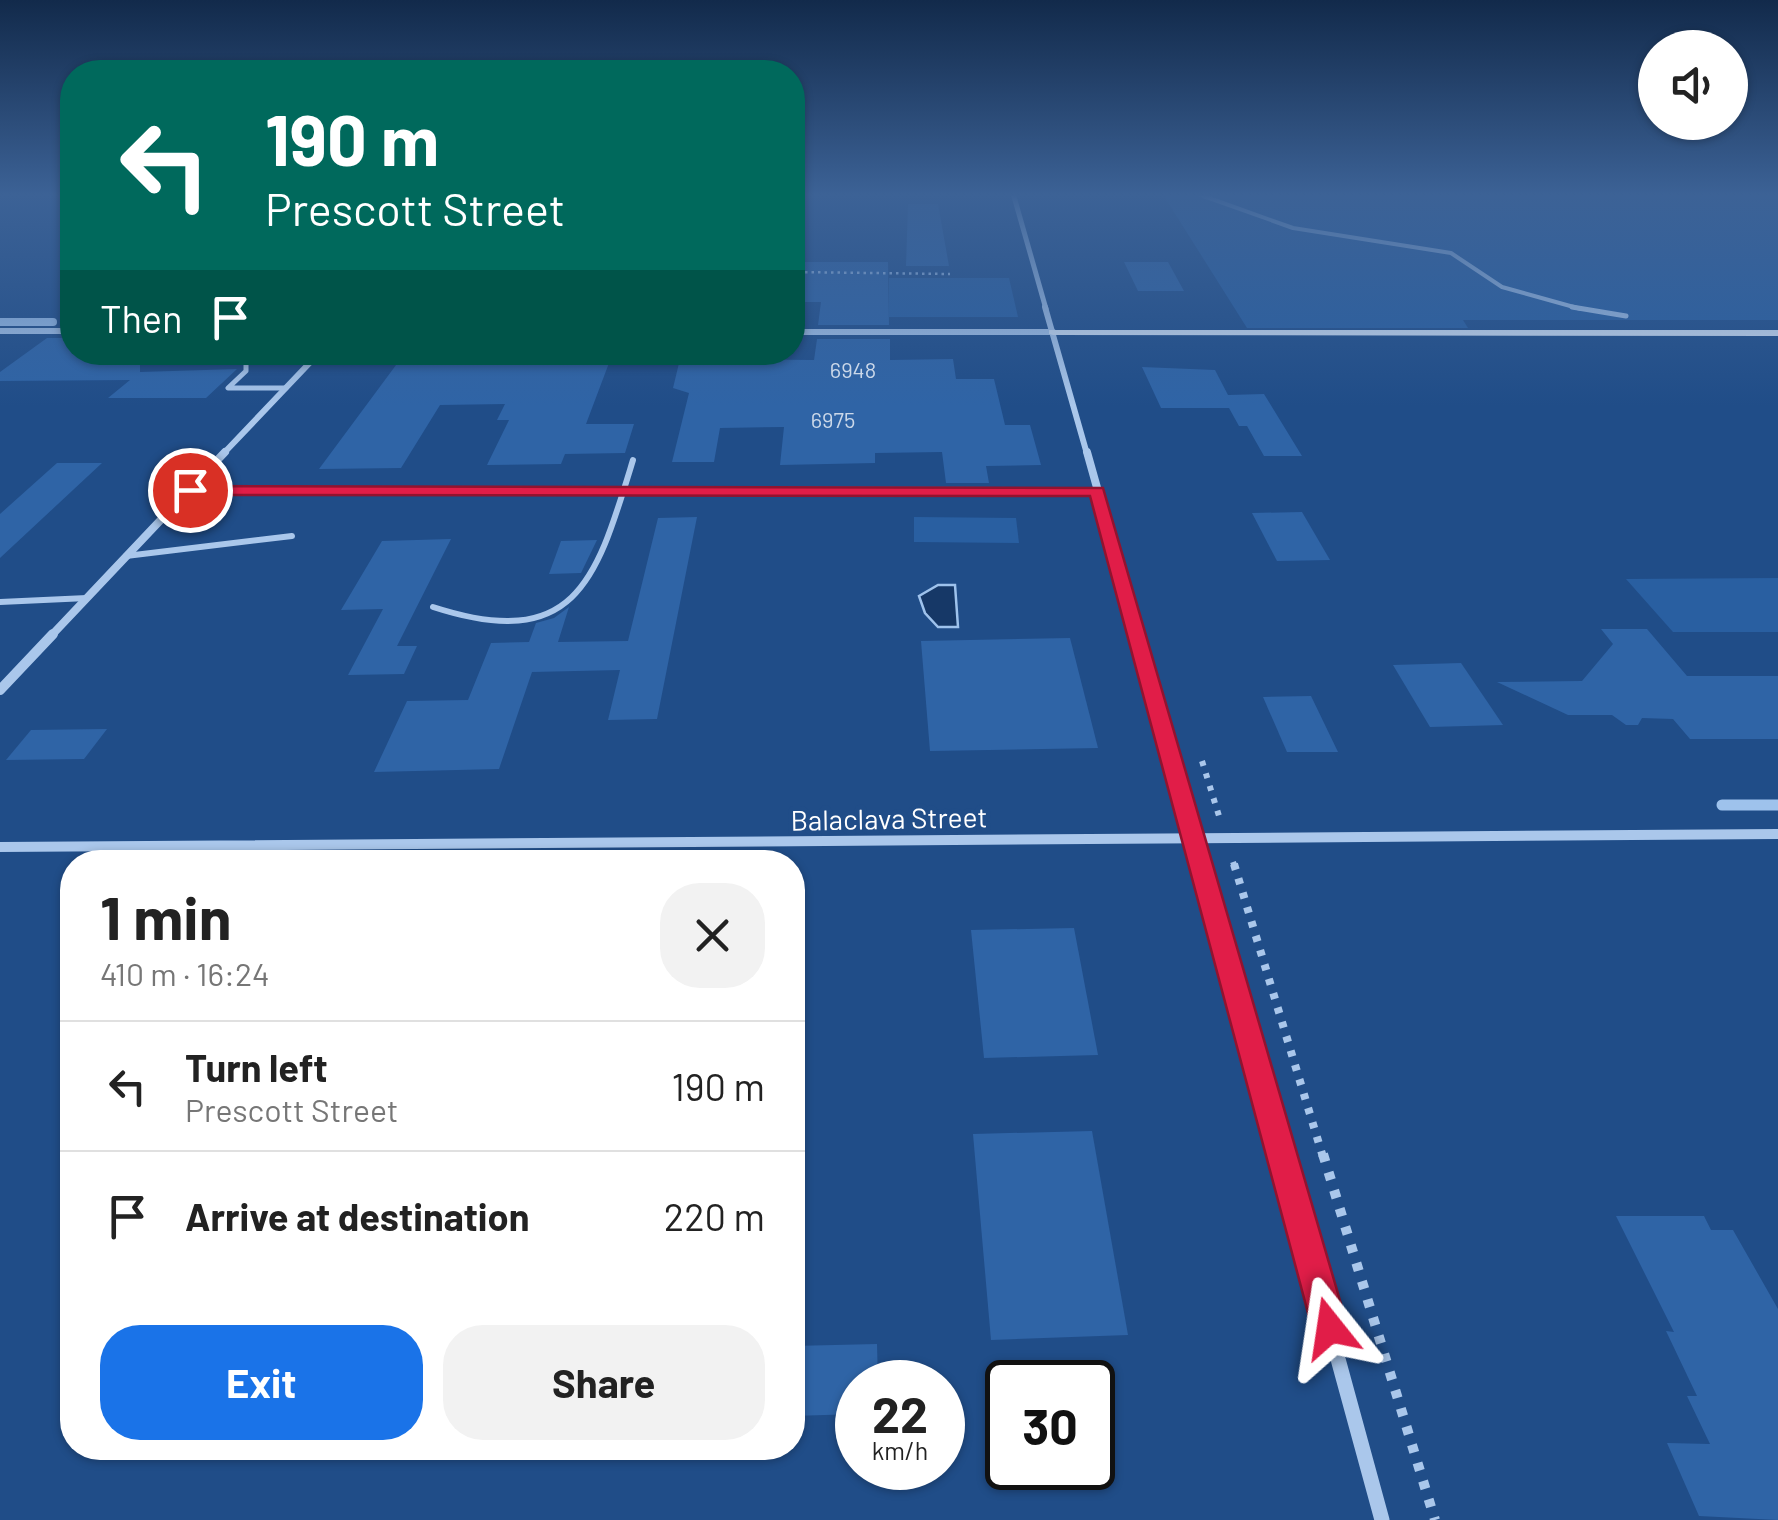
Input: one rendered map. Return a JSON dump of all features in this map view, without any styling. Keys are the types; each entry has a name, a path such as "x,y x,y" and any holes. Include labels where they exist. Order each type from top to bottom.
{"street":[{"path":"1033,264 1382,1520"},
{"path":"0,331 60,331"},
{"path":"805,332 1776,334"},
{"path":"0,690 308,365"},
{"path":"190,490 1097,491"},
{"name":"Balaclava Street","path":"0,847 1778,834"}],"lane":[{"path":"1467,264 1502,287 1594,312 1626,316"},
{"path":"246,365 246,371 228,388 286,388"},
{"path":"433,607 467,620 519,622 552,612 576,597 594,574 633,460"},
{"path":"126,556 179,555 242,541 292,536"},
{"path":"0,602 87,598"}],"path":[{"path":"805,272 950,274"},
{"path":"1200,754 1435,1520"}],"shaded area":[{"path":"1207,264 1778,264 1778,320 1463,320 1468,328 1247,328"},
{"path":"889,278 1009,278 1018,317 889,317"},
{"path":"914,517 1016,518 1019,543 914,542"},
{"path":"1778,578 1778,632 1673,632 1626,579"},
{"path":"938,585 955,585 958,627 938,627 925,613 919,596"}],"building":[{"path":"805,264 888,264 889,325 818,325 821,302 805,302"},
{"path":"949,264 949,266 906,266"},
{"path":"1125,264 1169,264 1184,291 1138,291"},
{"path":"47,338 60,338 60,365 140,365 140,372 237,369 206,398 108,398 130,380 0,381 0,372"},
{"path":"817,339 890,339 890,360 953,359 956,379 994,379 1005,425 1030,425 1041,465 986,466 989,483 946,483 942,452 875,453 875,463 780,465 784,427 720,428 714,462 672,462 689,393 673,388 679,365 805,365 805,360 814,360"},
{"path":"396,365 608,365 586,424 634,424 625,453 565,454 561,464 487,465 509,420 497,420 505,404 440,405 401,468 319,469"},
{"path":"1142,367 1215,370 1228,395 1264,394 1302,456 1264,456 1247,426 1239,426 1229,408 1161,408"},
{"path":"57,463 102,463 0,558 0,514"},
{"path":"1302,512 1330,560 1277,561 1252,513"},
{"path":"697,517 657,719 608,720 620,670 532,672 499,769 374,772 407,701 468,700 491,643 529,642 536,623 554,618 569,607 558,642 628,641 658,518"},
{"path":"451,539 397,646 417,646 404,674 348,675 383,609 341,610 382,541"},
{"path":"597,540 581,573 549,574 561,541"},
{"path":"1601,629 1647,629 1687,676 1778,676 1778,739 1690,739 1673,719 1642,718 1638,725 1626,725 1612,715 1568,715 1497,682 1582,681 1613,644"},
{"path":"1070,638 1098,748 930,751 921,641"},
{"path":"1461,663 1503,725 1430,727 1393,665"},
{"path":"1311,696 1338,752 1287,752 1263,697"},
{"path":"107,729 84,759 6,760 31,730"},
{"path":"1074,928 1098,1055 984,1058 971,930"},
{"path":"1092,1131 1128,1335 991,1340 973,1134"},
{"path":"1616,1216 1704,1216 1711,1230 1733,1230 1778,1309 1778,1520 1699,1516 1667,1443 1710,1444 1687,1396 1697,1396 1666,1331 1674,1332"},
{"path":"877,1344 877,1360 835,1360 835,1415 805,1416 805,1346"}],"waterway":[{"path":"0,322 53,322"},
{"path":"1722,805 1778,805"}],"route":[{"path":"190,490 1097,491 1330,1328"}]}
